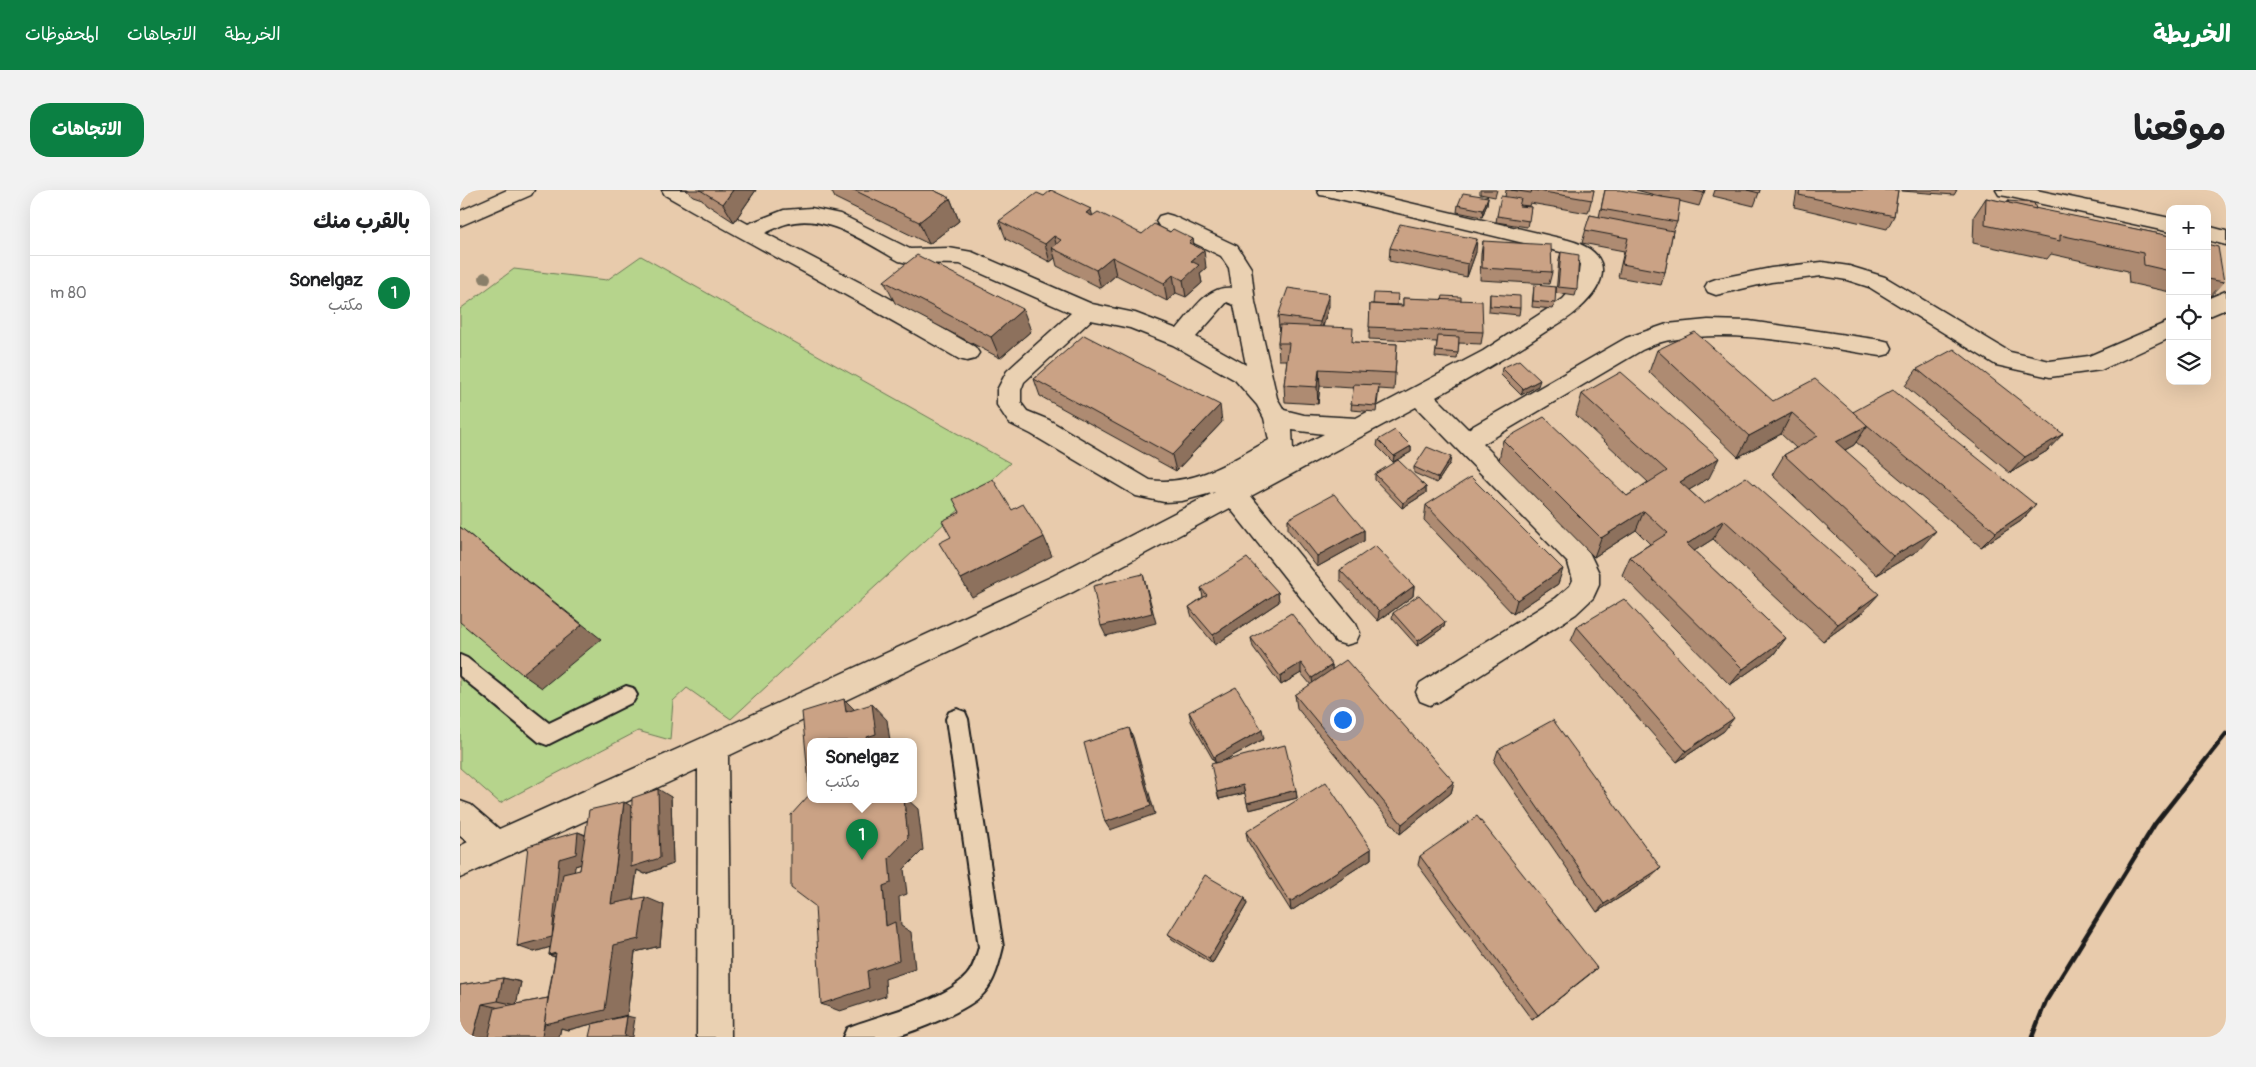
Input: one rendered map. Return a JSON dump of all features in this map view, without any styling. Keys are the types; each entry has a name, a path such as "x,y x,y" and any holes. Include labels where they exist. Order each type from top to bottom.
{"street":[{"path":"672,190 747,234 872,298 967,354"},
{"path":"460,862 713,748 1063,584 1233,492 1491,357 1571,304 1589,284 1591,261 1568,247 1327,190"},
{"path":"2006,190 2166,224"},
{"path":"460,219 518,191"},
{"path":"747,234 784,217 811,215 840,222 907,256 949,255 964,257 1087,311 1135,321 1181,340 1243,374 1271,408 1304,424 1358,426"},
{"path":"1166,221 1230,251 1237,258 1240,267 1244,302 1282,444 1280,458 1273,471"},
{"path":"2211,234 2226,238"},
{"path":"1716,287 1771,275 1822,269 1849,273 1878,282 2004,359 2050,369 2093,364 2166,331"},
{"path":"1181,340 1216,299 1223,295 1237,296 1244,302"},
{"path":"2211,307 2226,299"},
{"path":"1087,311 1015,377 1009,390 1009,405 1018,417 1040,427 1145,489 1162,493 1184,492 1206,486 1282,444"},
{"path":"1466,442 1634,344 1667,332 1708,328 1749,329 1880,348"},
{"path":"1419,395 1578,556 1587,576 1584,591 1566,606 1430,692"},
{"path":"1233,492 1346,633"},
{"path":"713,748 714,1037"},
{"path":"460,816 496,846"}],"lane":[{"path":"460,664 547,735 626,695"},
{"path":"856,1037 945,1004 972,988 986,969 991,947 957,719"}],"green space":[{"path":"641,256 1010,463 731,719 687,688 673,701 670,740 638,731 500,803 460,768 460,309 514,269 607,280"}],"building":[{"path":"700,190 733,190 723,204"},
{"path":"854,190 933,190 950,198 919,222"},
{"path":"1051,190 1091,209 1086,213 1092,216 1098,212 1142,234 1154,224 1170,232 1173,229 1193,239 1189,243 1204,250 1191,261 1199,265 1183,280 1173,275 1164,283 1112,257 1096,270 1052,248 1061,240 1054,236 1045,244 999,221 1037,193 1044,196"},
{"path":"1511,190 1532,190 1531,193"},
{"path":"1532,190 1594,190 1592,200"},
{"path":"1605,190 1620,190 1680,200 1677,222 1601,209"},
{"path":"1690,190 1705,190 1704,193"},
{"path":"1747,190 1760,190 1759,193"},
{"path":"1800,190 1898,190 1894,216 1799,195"},
{"path":"1463,193 1488,197 1483,210 1458,205"},
{"path":"1501,196 1521,199 1519,206 1531,207 1529,221 1497,216"},
{"path":"1986,198 2166,235 2166,270 2144,265 2143,253 2060,235 2060,241 1985,225"},
{"path":"2008,201 2034,203 2036,209 2009,203"},
{"path":"1590,215 1673,231 1665,272 1622,264 1628,238 1585,230"},
{"path":"1400,224 1477,239 1468,264 1390,248"},
{"path":"1483,241 1551,245 1552,272 1482,268"},
{"path":"2211,245 2218,247 2224,282 2211,280"},
{"path":"1561,252 1579,255 1577,289 1558,287"},
{"path":"917,255 1023,309 991,337 884,281"},
{"path":"1534,285 1556,287 1555,303 1533,301"},
{"path":"1288,288 1329,294 1320,322 1278,316"},
{"path":"1374,293 1398,294 1397,305 1373,304"},
{"path":"1490,294 1520,296 1520,308 1490,306"},
{"path":"1443,296 1461,297 1461,301 1442,300"},
{"path":"1403,298 1482,301 1483,332 1369,327 1370,304 1403,306"},
{"path":"1280,325 1353,328 1352,342 1397,344 1395,373 1319,369 1317,387 1284,385 1289,343 1278,343"},
{"path":"1695,332 1773,401 1815,379 1868,425 1836,442 1936,531 1893,556 1784,455 1818,436 1792,413 1749,436 1657,350"},
{"path":"1084,335 1220,405 1172,455 1034,379"},
{"path":"1438,336 1459,337 1458,353 1436,351"},
{"path":"1954,349 2063,434 2025,457 1917,369"},
{"path":"1519,360 1540,380 1523,389 1502,368"},
{"path":"1621,372 1719,458 1680,482 1704,504 1746,477 1879,594 1838,624 1724,520 1687,544 1786,638 1743,669 1630,557 1668,533 1644,511 1601,538 1503,440 1544,417 1627,496 1667,471 1582,394"},
{"path":"1354,384 1379,385 1376,406 1351,404"},
{"path":"1893,390 2036,505 1996,532 1853,412"},
{"path":"1395,430 1411,446 1394,456 1378,440"},
{"path":"1427,447 1451,457 1438,478 1414,467"},
{"path":"1398,460 1426,487 1403,503 1375,474"},
{"path":"1471,477 1563,569 1517,600 1426,505"},
{"path":"993,479 1012,510 1023,504 1044,537 961,579 939,543 951,537 942,521 960,512 953,499"},
{"path":"1334,494 1364,530 1317,556 1288,519"},
{"path":"460,527 582,625 522,674 460,622"},
{"path":"1375,546 1414,586 1379,611 1340,570"},
{"path":"1247,558 1278,592 1213,635 1189,607 1207,595 1201,588"},
{"path":"1143,574 1152,613 1101,626 1093,586"},
{"path":"1419,595 1445,622 1418,641 1393,613"},
{"path":"1624,599 1734,718 1686,751 1577,627"},
{"path":"1291,613 1332,665 1312,678 1301,663 1280,676 1251,638"},
{"path":"1346,660 1454,782 1402,824 1295,695"},
{"path":"1236,687 1262,730 1214,757 1189,712"},
{"path":"844,699 846,712 872,704 876,734 867,738 807,738 807,763 802,712"},
{"path":"1553,720 1661,868 1604,904 1498,750"},
{"path":"1129,728 1151,806 1105,822 1084,743"},
{"path":"1285,745 1296,790 1247,803 1243,785 1217,792 1211,764"},
{"path":"1326,782 1371,849 1290,902 1246,832"},
{"path":"658,789 660,858 631,867 632,798"},
{"path":"807,797 807,803 904,803 908,838 889,858 891,883 883,886 886,926 895,922 899,960 867,971 869,988 821,1004 815,906 791,888 791,815"},
{"path":"624,802 611,904 645,897 639,939 614,945 605,1010 544,1024 556,953 549,955 563,874 580,870 589,810"},
{"path":"1477,816 1597,968 1538,1015 1420,856"},
{"path":"578,832 576,854 559,859 552,937 517,946 528,846"},
{"path":"1205,875 1245,898 1209,959 1168,934"},
{"path":"503,978 498,1001 482,1004 473,1037 460,1037 460,985"},
{"path":"548,998 542,1037 488,1037 495,1008"},
{"path":"627,1016 624,1037 589,1037 592,1024"}],"railway":[{"path":"2032,1037 2046,1001 2155,824 2226,734"}],"place":[{"name":"Sonelgaz","path":"862,860"}]}
